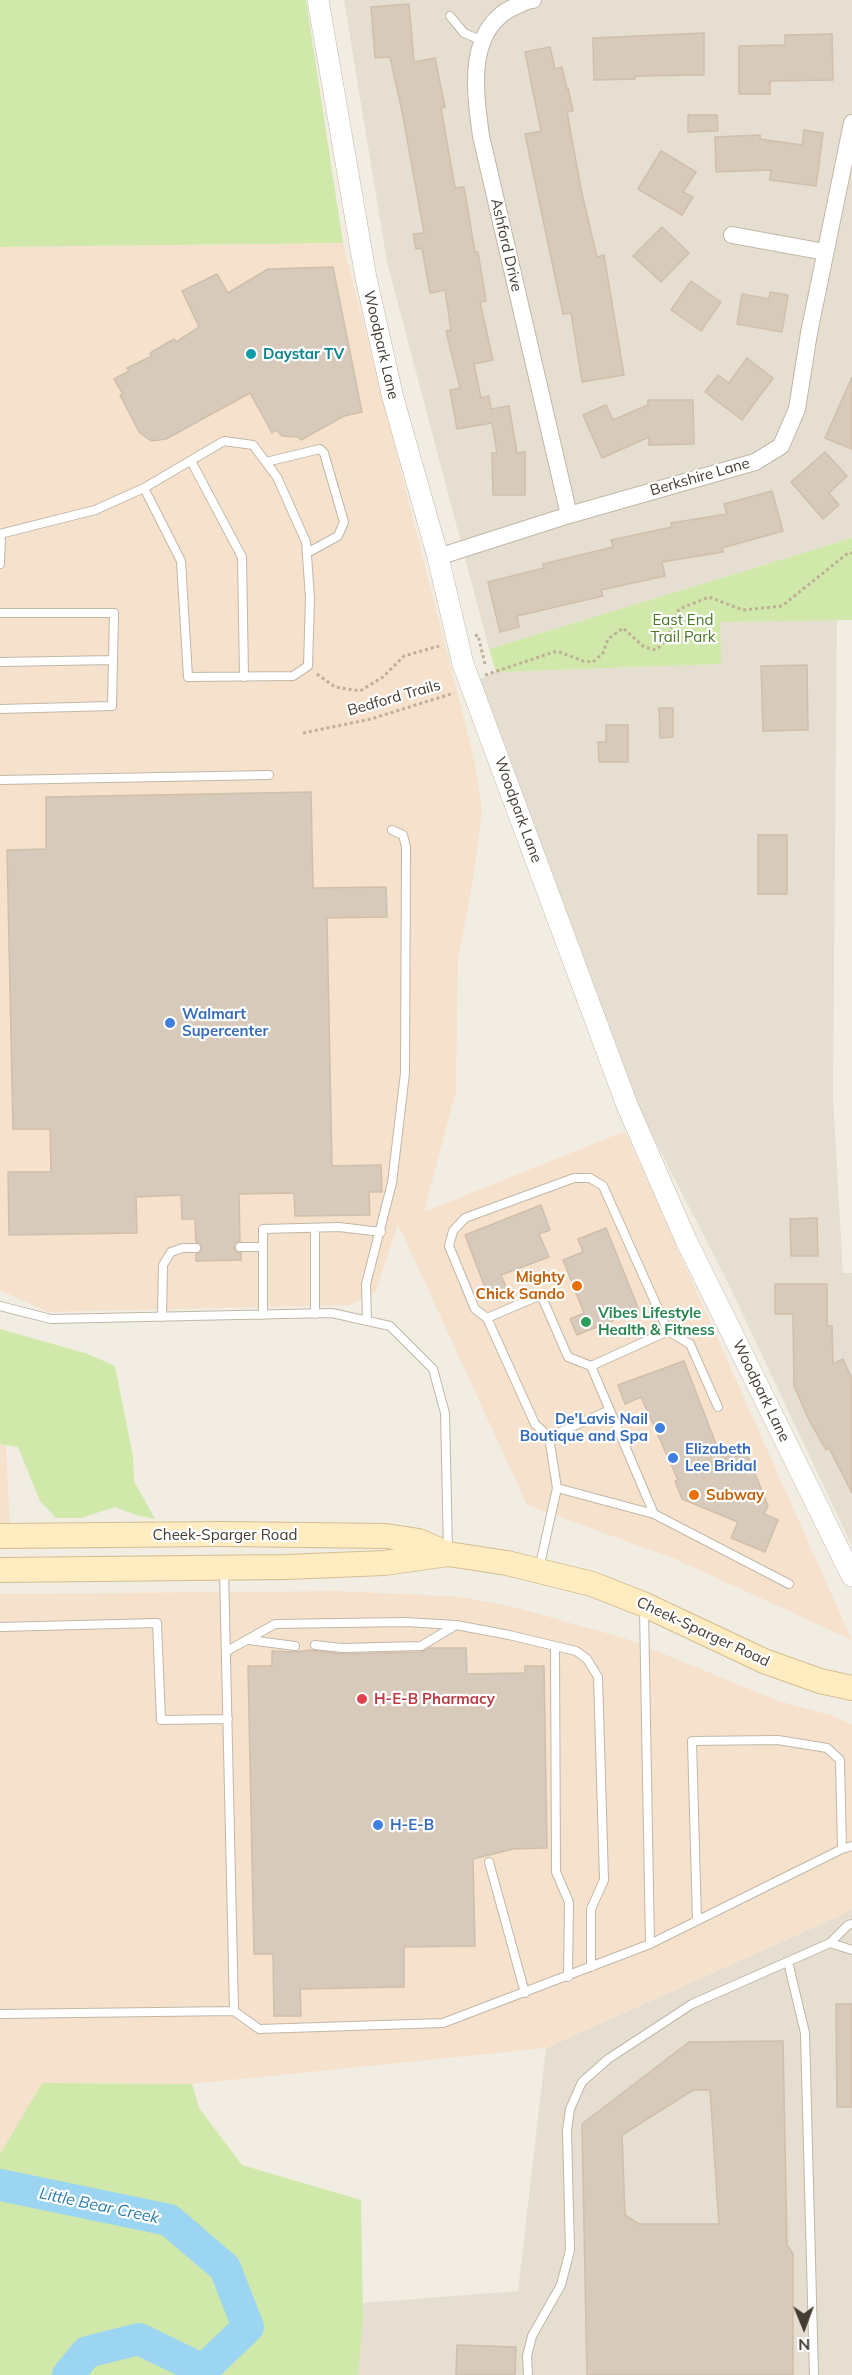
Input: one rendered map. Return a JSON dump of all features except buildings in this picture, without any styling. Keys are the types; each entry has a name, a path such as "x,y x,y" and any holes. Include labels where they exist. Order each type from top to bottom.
{"main road":[{"name":"Cheek-Sparger Road","path":"0,1536 223,1534 387,1536 419,1541 448,1554 539,1570 592,1584 643,1604 764,1661 820,1681 852,1689"},
{"path":"223,1534 224,1568"},
{"path":"26,1536 28,1569"},
{"name":"Cheek-Sparger Road","path":"0,1570 224,1568 384,1563 448,1554"}],"street":[{"name":"Woodpark Lane","path":"318,0 366,278 393,398 438,557 458,642 479,678 627,1106 685,1238 852,1576"},
{"name":"Ashford Drive","path":"533,0 502,12 487,30 478,56 475,89 481,136 569,515"},
{"name":"Berkshire Lane","path":"438,557 569,515 755,462 781,446 798,409 825,252 852,123"},
{"path":"732,235 825,252"}],"lane":[{"path":"450,16 464,33 483,41"},
{"path":"0,564 0,534 95,510 144,488 224,441 253,445 277,477 306,542 310,598 308,666 293,676 188,677 181,561 144,488"},
{"path":"266,462 320,449 324,453 344,522 338,536 307,553"},
{"path":"190,461 242,557 244,676"},
{"path":"0,613 114,613 112,706 0,709"},
{"path":"0,662 113,660"},
{"path":"0,780 269,775"},
{"path":"367,1321 366,1284 392,1183 405,1073 406,847 403,835 393,830"},
{"path":"539,1570 558,1488 549,1437 535,1425 487,1318 475,1309 449,1246 453,1231 465,1218 574,1178 590,1178 603,1186 668,1331 690,1344 718,1407"},
{"path":"263,1314 263,1229 339,1227 381,1232"},
{"path":"315,1228 315,1314"},
{"path":"240,1247 263,1247"},
{"path":"162,1317 162,1265 171,1252 183,1248 196,1248"},
{"path":"487,1318 541,1295 568,1357 591,1366 654,1515"},
{"path":"0,1306 51,1319 332,1313 390,1326 433,1369 445,1413 448,1554"},
{"path":"591,1366 668,1331"},
{"path":"549,1437 610,1410"},
{"path":"558,1488 654,1515 789,1584"},
{"path":"224,1568 234,2011"},
{"path":"643,1604 650,1944"},
{"path":"227,1651 275,1624 405,1622 456,1625 576,1651 587,1659 598,1677 604,1880 591,1910 591,1967"},
{"path":"0,1627 157,1623 161,1720 228,1719"},
{"path":"315,1645 342,1648 421,1646 456,1625"},
{"path":"249,1640 295,1646"},
{"path":"555,1646 556,1872 569,1902 568,1977"},
{"path":"697,1920 692,1741 778,1740 827,1748 840,1760 842,1849"},
{"path":"0,2014 234,2011 259,2029 443,2023 650,1944 852,1846"},
{"path":"489,1862 525,1993"},
{"path":"528,2375 527,2356 532,2336 561,2285 570,2250 567,2130 570,2109 582,2082 608,2059 692,2004 830,1943 848,1925 852,1924"},
{"path":"830,1943 852,1950"},
{"path":"788,1962 805,2033 814,2375"}],"path":[{"name":"Bedford Trails","path":"303,733 372,719 455,692 479,678 556,651 583,661 593,662 603,653 608,639 623,628 644,647 656,650 666,640 679,609 709,597 743,610 782,606 848,553 852,553"},
{"name":"Bedford Trails","path":"308,666 335,687 360,691 383,677 404,656 478,635 479,678"}],"shaded area":[{"path":"344,0 852,0 852,538 489,649 387,262"},
{"path":"343,243 475,762 482,811 473,880 458,960 456,1091 424,1212 625,1131 852,1640 675,1559 527,1505 398,1224 376,1291 350,1305 48,1312 0,1290 0,247"},
{"path":"837,620 833,1097 843,1273 852,1273 852,1546 727,1281 633,1098 478,680 496,672 720,664 719,622"},
{"path":"0,1444 6,1445 10,1523 0,1523"},
{"path":"338,1591 462,1597 518,1608 627,1639 779,1701 833,1716 852,1724 852,1910 546,2048 192,2084 42,2083 0,2154 0,1594"},
{"path":"852,1910 852,2375 358,2375 362,2303 518,2291 546,2048"}],"green space":[{"path":"0,0 306,0 343,243 0,247"},
{"name":"East End Trail Park","path":"852,538 852,620 720,622 721,664 496,672 489,649"},
{"path":"0,1329 88,1354 115,1366 133,1456 134,1481 155,1519 115,1507 81,1518 56,1518 40,1501 18,1447 0,1444"},
{"path":"42,2083 192,2084 199,2108 242,2165 361,2200 363,2320 358,2375 0,2375 0,2154"}],"waterway":[{"name":"Little Bear Creek","path":"0,2185 169,2220 225,2268 248,2327 203,2370 139,2339 87,2352 68,2375"}],"place":[{"name":"Daystar TV","path":"251,354"},
{"name":"Walmart Supercenter","path":"170,1023"},
{"name":"Mighty Chick Sando","path":"577,1286"},
{"name":"Vibes Lifestyle Health & Fitness","path":"586,1322"},
{"name":"De'Lavis Nail Boutique and Spa","path":"660,1428"},
{"name":"Elizabeth Lee Bridal","path":"673,1458"},
{"name":"Subway","path":"694,1495"},
{"name":"H-E-B Pharmacy","path":"362,1699"},
{"name":"H-E-B","path":"378,1825"}]}
